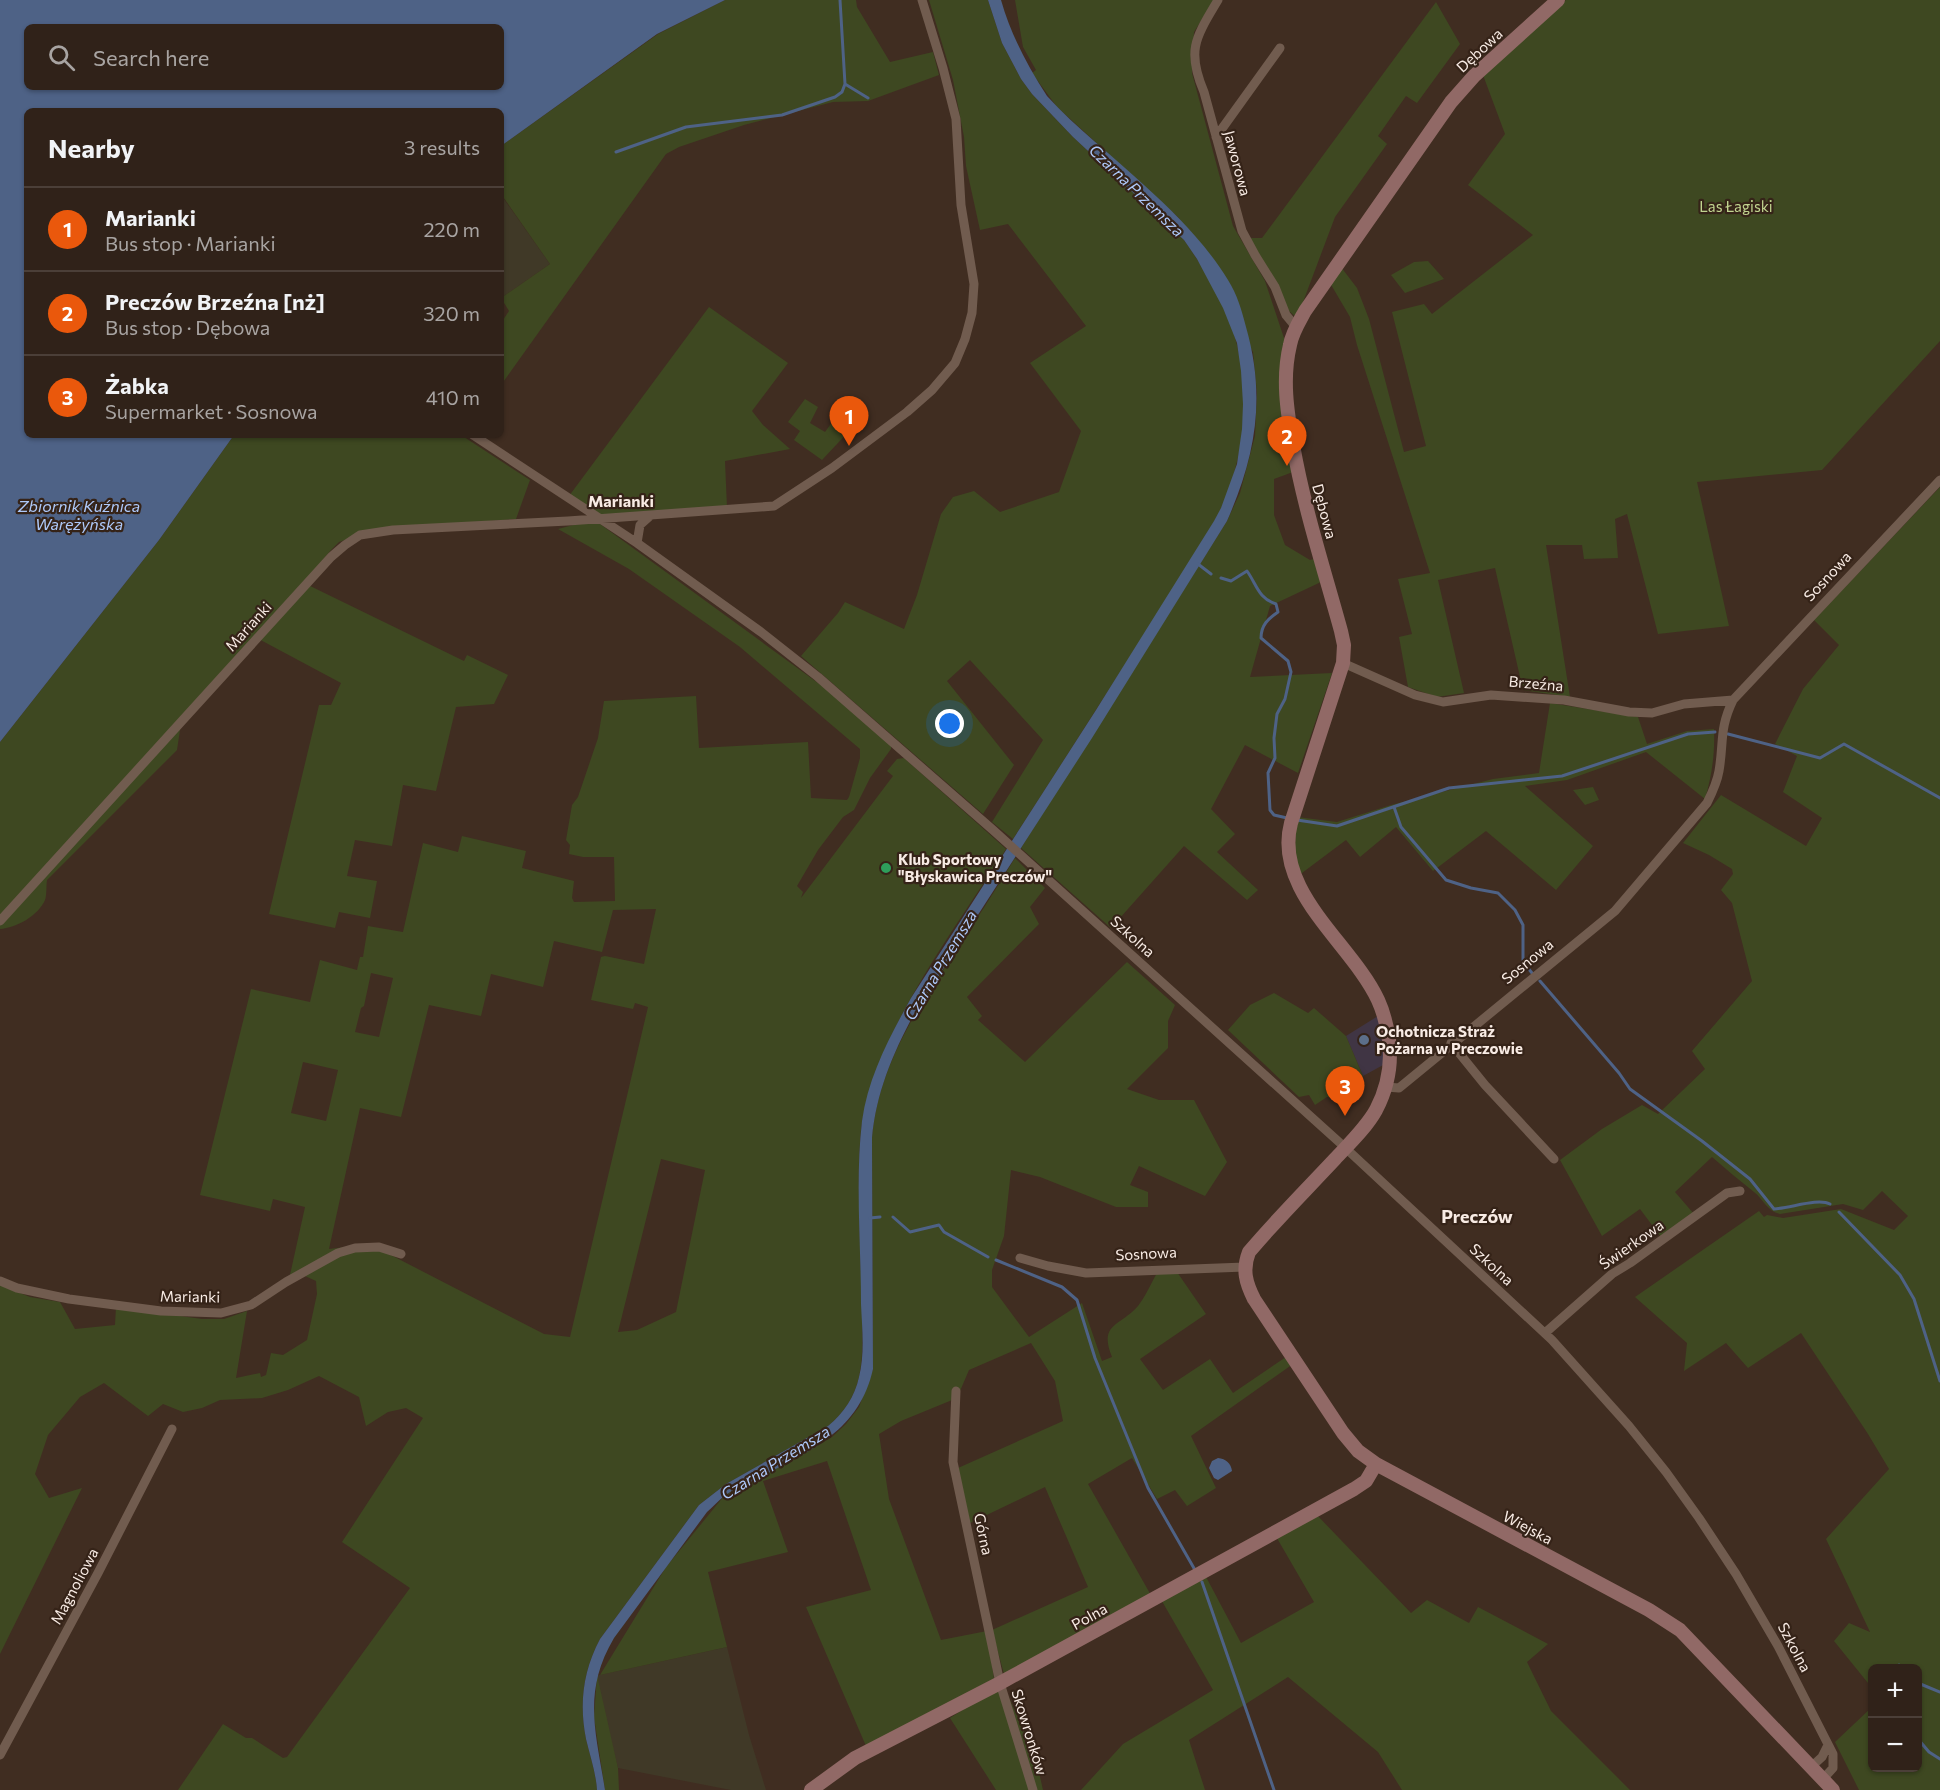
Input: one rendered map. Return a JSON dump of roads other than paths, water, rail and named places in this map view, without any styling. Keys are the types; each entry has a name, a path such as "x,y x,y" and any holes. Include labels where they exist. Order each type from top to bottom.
{"street":[{"name":"Marianki","path":"0,921 331,557 350,541 360,536 393,530 651,516 767,507 782,502 907,412 932,390 955,363 970,323 974,284 962,213 956,119 922,0"},
{"name":"Jaworowa","path":"1218,0 1199,33 1194,57 1196,74 1204,92 1242,231 1275,287 1286,315 1296,327"},
{"name":"Dębowa","path":"1386,1087 1390,1045 1387,1026 1378,1001 1367,981 1299,886 1290,865 1288,852 1291,823 1342,663 1344,645 1301,493 1287,406 1285,382 1287,359 1296,327 1305,311 1451,102 1474,76 1558,0"},
{"path":"1216,137 1280,48"},
{"path":"478,438 637,543 640,525 651,516"},
{"name":"Sosnowa","path":"1386,1087 1399,1088 1451,1043 1616,911 1707,803 1719,770 1725,717 1733,700 1940,480"},
{"name":"Szkolna","path":"637,543 802,664 993,830 1345,1148 1545,1333 1629,1426 1666,1472 1736,1574 1773,1637 1833,1754 1833,1768 1823,1779"},
{"name":"Brzeźna","path":"1342,663 1415,695 1443,702 1491,695 1564,700 1629,712 1652,713 1684,704 1733,700"},
{"path":"1451,1043 1485,1085 1554,1159"},
{"path":"1245,1267 1249,1252 1258,1241 1345,1148 1376,1110 1386,1087"},
{"name":"Świerkowa","path":"1545,1333 1612,1274 1727,1193 1740,1191"},
{"name":"Marianki","path":"0,1281 17,1288 69,1299 161,1311 221,1313 251,1305 338,1252 379,1246 401,1254"},
{"name":"Sosnowa","path":"1020,1258 1086,1273 1245,1267"},
{"name":"Wiejska","path":"1245,1267 1248,1288 1254,1299 1352,1445 1376,1464 1621,1595 1680,1630 1833,1790"},
{"name":"Górna","path":"956,1390 953,1462 1000,1683"},
{"name":"Magnoliowa","path":"0,1755 172,1429"},
{"name":"Polna","path":"811,1790 855,1758 1000,1683 1354,1489 1366,1481 1376,1464"},
{"name":"Skowronków","path":"1000,1683 1033,1790"},
{"path":"1811,1767 1822,1757 1828,1745"}],"water":[{"name":"Zbiornik Kuźnica Warężyńska","path":"0,0 725,0 657,34 504,144 504,108 24,108 24,438 232,438 159,540 0,742"},
{"name":"Czarna Przemsza","path":"988,0 1001,0 1020,50 1047,96 1178,218 1210,254 1231,285 1244,321 1256,378 1255,426 1251,449 1237,497 1227,521 1092,738 914,1014 899,1044 877,1105 872,1138 873,1369 866,1391 844,1424 829,1437 795,1459 728,1493 707,1512 614,1638 604,1658 595,1695 595,1731 605,1790 597,1790 583,1713 586,1675 594,1651 600,1639 699,1505 726,1484 828,1426 844,1410 852,1397 861,1368 863,1350 860,1144 865,1105 875,1073 911,998 1214,521 1237,464 1243,404 1237,343 1223,308 1197,259 1184,240 1073,137 1032,94 1021,79 1002,43"},
{"path":"1218,1458 1228,1462 1232,1471 1218,1480 1214,1478 1209,1468 1212,1461"}],"waterway":[{"path":"616,152 686,127 782,115 835,97 842,92 845,84 840,0"},
{"path":"845,84 868,98"},
{"path":"1198,564 1211,574"},
{"path":"1221,578 1231,581 1247,571 1262,595 1276,604 1278,612 1262,629 1261,638 1288,661 1291,672 1285,699 1277,714 1274,738 1275,758 1268,773 1270,810 1274,815 1287,818"},
{"path":"1297,820 1337,826 1449,788 1562,776 1688,734 1715,732"},
{"path":"1728,734 1820,758 1844,744 1940,798"},
{"path":"1394,807 1401,827 1446,880 1498,893 1515,910 1523,925 1523,962 1532,973"},
{"path":"1540,981 1630,1089 1750,1179 1774,1209 1811,1203 1830,1204"},
{"path":"1839,1212 1900,1275 1914,1299 1940,1381"},
{"path":"870,1218 880,1217"},
{"path":"893,1217 910,1232 939,1225 944,1232 988,1257"},
{"path":"996,1260 1062,1287 1077,1300 1095,1358 1148,1488 1195,1570"},
{"path":"1202,1582 1274,1790"},
{"path":"1922,1685 1940,1692"},
{"path":"1922,1744 1940,1759"}],"place":[{"name":"Marianki","path":"849,446"},
{"name":"Preczów Brzeźna [nż]","path":"1287,466"},
{"name":"Klub Sportowy \"Błyskawica Preczów\"","path":"886,868"},
{"name":"Ochotnicza Straż Pożarna w Preczowie","path":"1364,1040"},
{"name":"Żabka","path":"1345,1116"}],"district":[{"name":"Marianki","path":"621,500"},
{"name":"Preczów","path":"1477,1216"}],"park label":[{"name":"Las Łagiski","path":"1736,206"}]}
